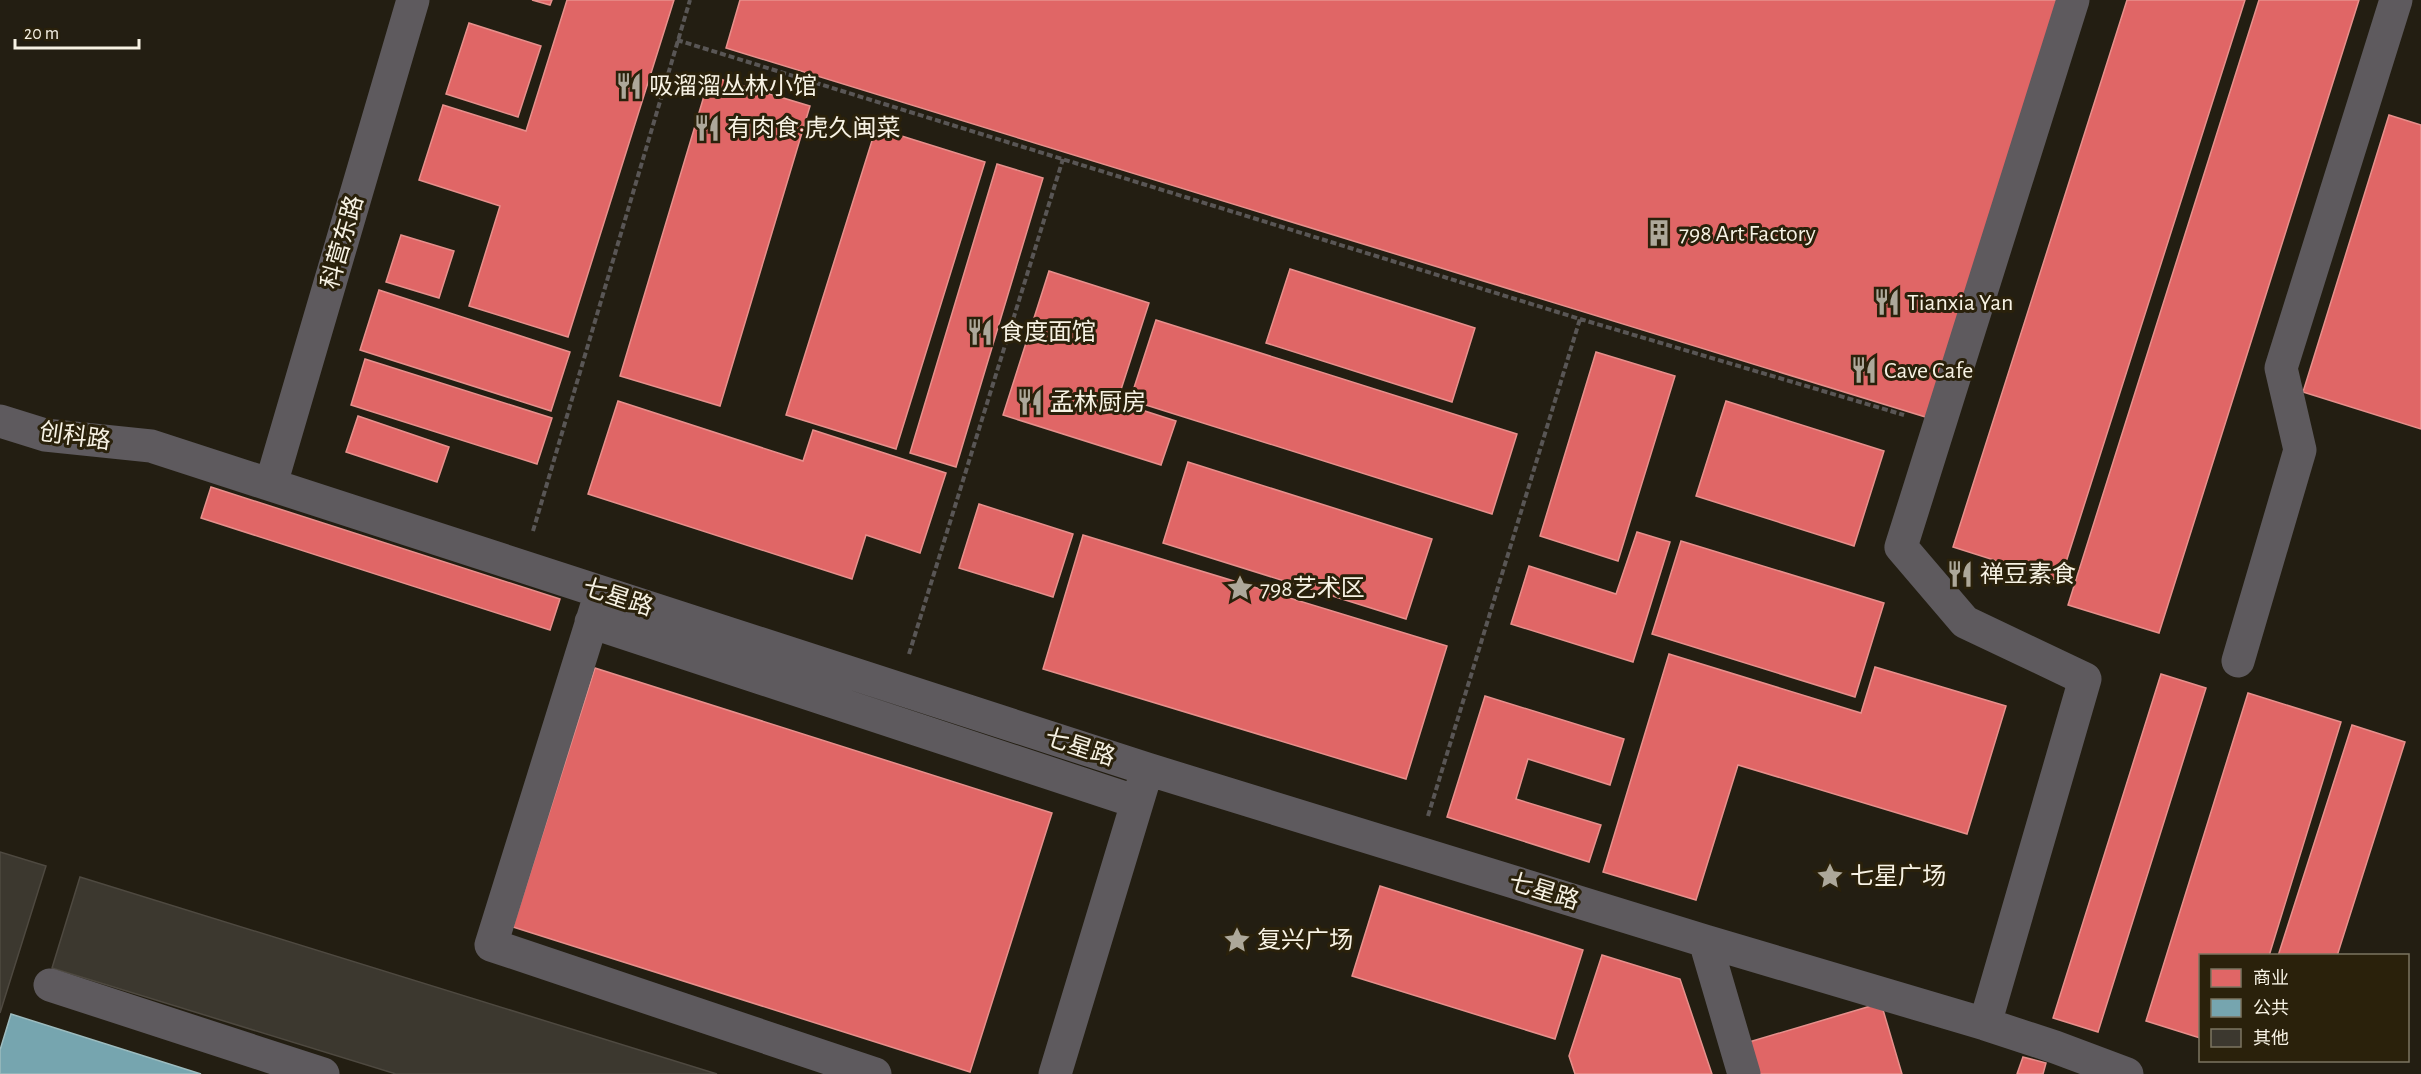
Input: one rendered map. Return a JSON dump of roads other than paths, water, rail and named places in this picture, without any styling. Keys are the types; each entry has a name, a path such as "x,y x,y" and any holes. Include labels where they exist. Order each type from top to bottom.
{"street":[{"name":"科营东路","path":"271,484 413,0"},
{"path":"1999,1029 2085,680 1965,622 1901,547 2073,0"},
{"path":"2238,661 2300,450 2280,368 2396,0"},
{"name":"创科路","path":"0,421 45,435 151,446"},
{"name":"七星路","path":"151,446 1147,769 1999,1029 2083,1066 2127,1074"},
{"path":"600,592 491,945 875,1074"},
{"path":"591,622 1137,802"},
{"path":"1055,1074 1147,769"},
{"path":"1705,941 1744,1074"},
{"path":"50,985 323,1074"}],"place":[{"name":"吸溜溜丛林小馆","path":"629,86"},
{"name":"有肉食·虎久闽菜","path":"707,128"},
{"name":"798 Art Factory","path":"1659,233"},
{"name":"Tianxia Yan","path":"1887,302"},
{"name":"食度面馆","path":"980,332"},
{"name":"Cave Cafe","path":"1864,370"},
{"name":"孟林厨房","path":"1030,402"},
{"name":"禅豆素食","path":"1960,574"},
{"name":"798艺术区","path":"1240,588"},
{"name":"七星广场","path":"1830,876"},
{"name":"复兴广场","path":"1237,940"}]}
